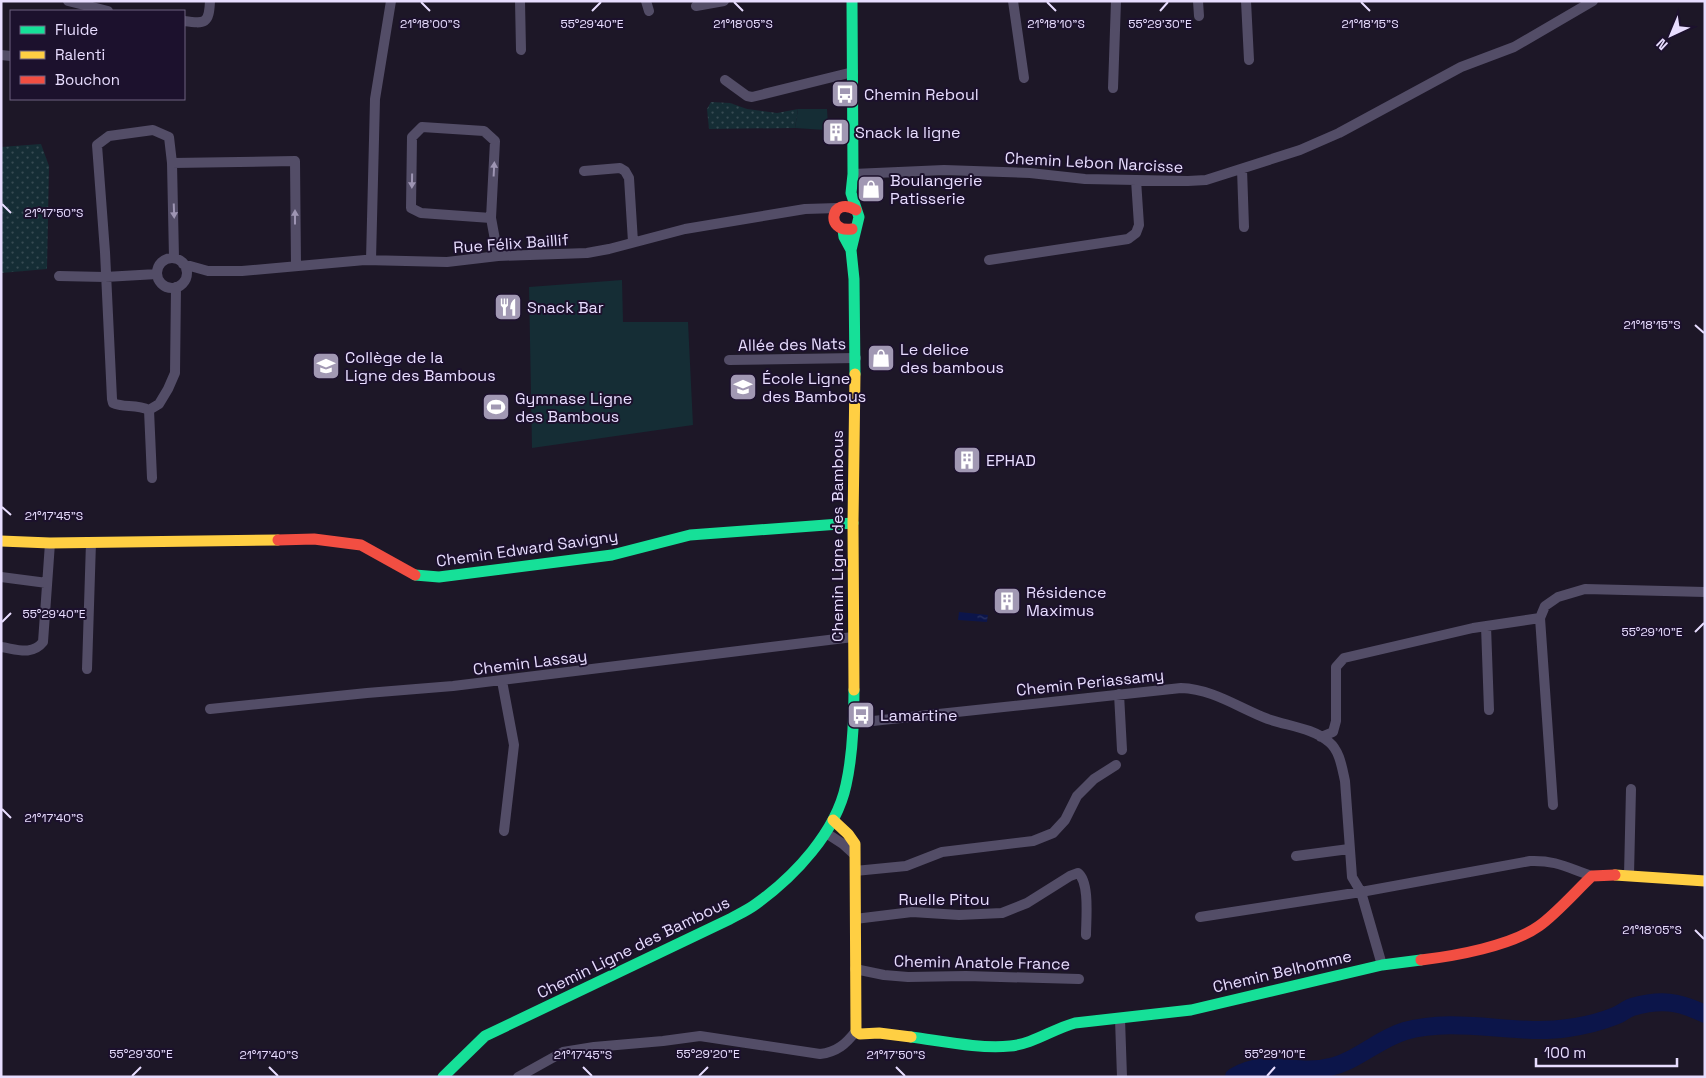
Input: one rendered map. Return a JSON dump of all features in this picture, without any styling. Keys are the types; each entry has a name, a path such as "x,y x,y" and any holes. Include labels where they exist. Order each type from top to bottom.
{"street":[{"path":"68,1 104,10"},
{"path":"185,21 200,23 205,21 209,15 210,1"},
{"path":"370,260 375,99 391,1"},
{"path":"520,1 521,50"},
{"path":"696,6 724,1"},
{"path":"812,210 839,227 851,230 857,225 859,217 851,193 853,174 852,1"},
{"path":"1013,1 1024,78"},
{"path":"1113,88 1116,1"},
{"path":"1198,1 1199,16"},
{"path":"1246,1 1249,60"},
{"name":"Chemin Lebon Narcisse","path":"853,174 944,170 1030,173 1084,179 1198,181 1300,150 1339,133 1470,63 1514,47 1593,1"},
{"path":"725,80 747,96 752,97 853,72"},
{"path":"492,218 421,213 411,208 412,137 422,127 484,131 495,142 492,218 498,256"},
{"path":"153,130 169,136 179,261 186,270 185,279 176,287 175,373 159,404 149,410 140,406 116,405 112,403 105,252 97,145 109,136 153,130"},
{"path":"172,163 295,161 296,266"},
{"path":"584,171 620,168 625,170 629,178 633,242"},
{"path":"1242,169 1244,227"},
{"path":"989,260 1128,239 1136,233 1139,225 1136,180"},
{"path":"839,227 834,216 851,193"},
{"path":"839,207 849,206 856,210"},
{"name":"Rue Félix Baillif","path":"179,261 208,271 242,271 370,260 447,262 498,256 587,253 685,229 805,209 839,207"},
{"name":"Chemin Ligne des Bambous","path":"443,1077 485,1036 634,966 730,919 756,904 794,872 826,833 833,820 846,786 854,723 853,523 856,358 854,279 851,250 857,225"},
{"name":"Chemin Ligne des Bambous","path":"839,227 851,250"},
{"path":"176,287 164,285 157,274 159,265 162,262 166,260 179,261"},
{"name":"Rue Félix Baillif","path":"185,279 208,271"},
{"path":"58,276 105,277 157,274"},
{"name":"Allée des Nats","path":"729,360 856,358"},
{"path":"149,410 152,478"},
{"name":"Chemin Edward Savigny","path":"1,541 50,543 314,540 361,545 417,576 439,577 612,555 690,535 853,523"},
{"path":"87,669 91,542"},
{"path":"1,647 26,651 38,647 43,642 50,543"},
{"path":"1,577 47,583"},
{"path":"1553,805 1540,618 1545,606 1558,597 1585,589 1705,592"},
{"path":"1321,736 1333,732 1336,721 1336,667 1344,658 1486,626 1540,618"},
{"path":"1486,626 1489,710"},
{"name":"Chemin Lassay","path":"210,709 502,680 853,637"},
{"path":"502,680 514,745 504,831"},
{"name":"Chemin Periassamy","path":"854,723 1119,694 1195,688 1268,719 1321,736"},
{"path":"1119,694 1122,750"},
{"path":"1321,736 1334,747 1342,765 1345,781 1352,877 1355,885 1361,892 1382,965"},
{"path":"855,871 906,866 942,852 1033,841 1052,834 1064,820 1077,796 1094,780 1116,765"},
{"path":"1629,875 1631,789"},
{"path":"518,1077 563,1052 700,1036 820,1054 828,1053 845,1044 855,1027 855,844 852,837 833,820"},
{"path":"826,833 843,844 855,855"},
{"path":"1296,856 1349,849"},
{"path":"1200,917 1361,892 1530,861 1558,863 1592,876 1629,875 1705,881"},
{"name":"Ruelle Pitou","path":"855,919 912,912 959,915 1002,913 1027,903 1078,873 1083,877 1086,885 1086,935"},
{"name":"Chemin Belhomme","path":"855,1027 860,1034 879,1034 999,1047 1029,1041 1075,1023 1191,1010 1382,965 1438,958 1498,944 1519,937 1539,926 1592,876"},
{"name":"Chemin Anatole France","path":"855,969 884,975 908,977 966,976 1079,979"},
{"path":"1120,1019 1122,1077"}],"shaded area":[{"path":"711,102 730,103 747,109 777,113 798,109 795,128 709,129 707,109"},
{"path":"798,109 827,109 828,125 825,130 795,128"},
{"path":"41,144 49,166 47,269 1,273 1,147"},
{"path":"622,280 623,322 688,322 693,425 532,448 529,287"}],"water":[{"path":"959,612 988,615 987,622 958,620"}],"waterway":[{"path":"1234,1077 1258,1068 1306,1070 1330,1067 1349,1060 1395,1035 1425,1027 1445,1025 1528,1030 1568,1028 1603,1020 1642,1004 1661,1002 1686,1006 1705,1014"}],"traffic: fast":[{"path":"851,250 859,217 851,193 853,174 852,1"},
{"path":"843,230 844,237 851,250 854,279 855,374"},
{"path":"415,575 439,577 612,555 690,535 853,523"},
{"path":"443,1077 485,1036 730,919 753,906 785,880 812,852 833,819 841,802 852,750 854,690"},
{"path":"911,1037 973,1046 998,1047 1018,1045 1075,1023 1191,1010 1382,965 1421,960"}],"traffic: slow":[{"path":"854,690 853,523 855,374"},
{"path":"1,541 50,543 278,540"},
{"path":"833,820 848,834 855,844 856,1031 860,1034 879,1033 911,1037"},
{"path":"1615,875 1705,881"}],"traffic: jam":[{"path":"852,229 843,229 837,226 834,221 834,215 836,210 841,207 856,210"},
{"path":"278,540 314,539 361,545 415,575"},
{"path":"1421,960 1466,953 1514,939 1546,921 1592,876 1615,875"}],"place":[{"name":"Chemin Reboul","path":"845,94"},
{"name":"Snack la ligne","path":"836,132"},
{"name":"Boulangerie Patisserie","path":"871,189"},
{"name":"Snack Bar","path":"508,307"},
{"name":"Le delice des bambous","path":"881,358"},
{"name":"Collège de la Ligne des Bambous","path":"326,366"},
{"name":"École Ligne des Bambous","path":"743,387"},
{"name":"Gymnase Ligne des Bambous","path":"496,407"},
{"name":"EPHAD","path":"967,460"},
{"name":"Résidence Maximus","path":"1007,601"},
{"name":"Lamartine","path":"861,715"}]}
